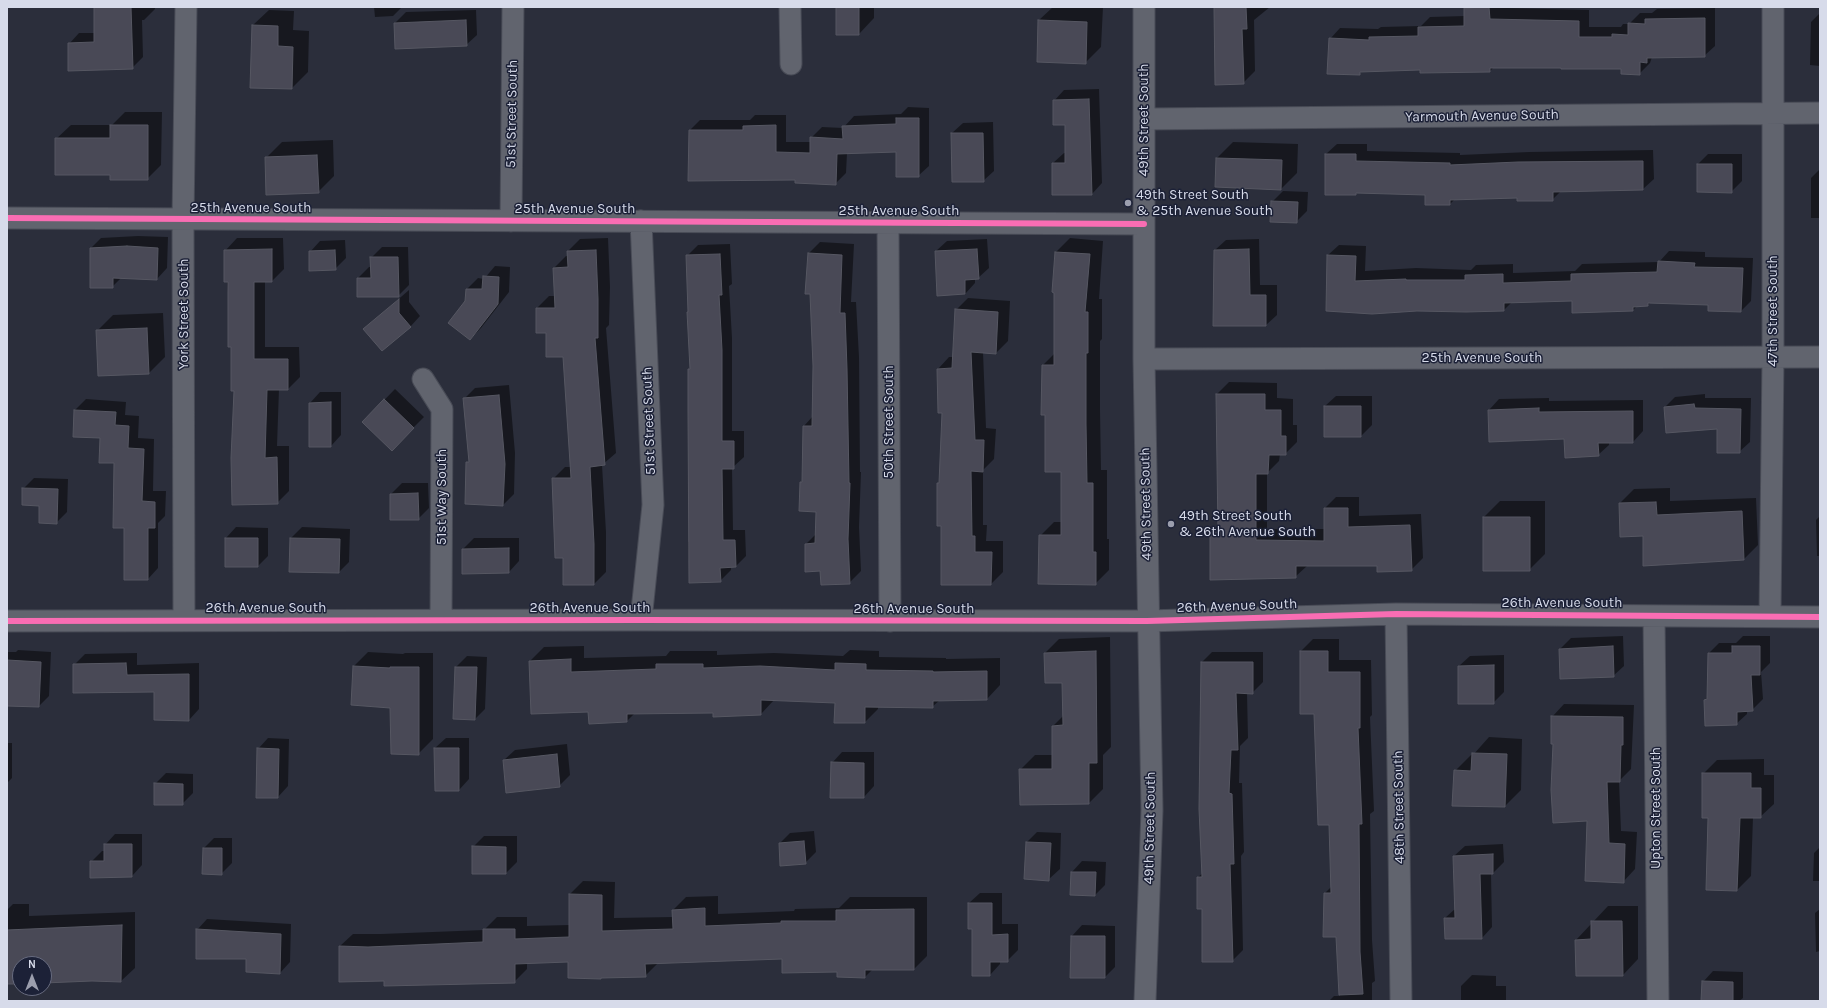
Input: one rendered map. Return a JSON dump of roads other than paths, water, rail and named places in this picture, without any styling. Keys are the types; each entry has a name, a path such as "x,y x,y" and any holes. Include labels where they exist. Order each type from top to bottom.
{"street":[{"name":"York Street South","path":"184,620 184,220 186,7"},
{"name":"51st Street South","path":"511,221 513,7"},
{"path":"790,7 791,64"},
{"name":"49th Street South","path":"1144,7 1144,359 1147,621 1152,810 1144,1001"},
{"name":"47th Street South","path":"1770,616 1773,358 1773,7"},
{"name":"Yarmouth Avenue South","path":"1144,119 1820,113"},
{"name":"25th Avenue South","path":"7,218 1144,224"},
{"name":"51st Street South","path":"641,221 653,505 641,620"},
{"name":"50th Street South","path":"888,223 890,621"},
{"name":"25th Avenue South","path":"1144,359 1820,357"},
{"name":"51st Way South","path":"423,379 442,409 441,620"},
{"name":"26th Avenue South","path":"7,621 1147,621 1396,614 1820,617"},
{"name":"48th Street South","path":"1396,614 1401,1001"},
{"name":"Upton Street South","path":"1654,616 1658,1001"}],"place":[{"name":"49th Street South & 25th Avenue South","path":"1128,203"},
{"name":"49th Street South & 26th Avenue South","path":"1171,524"}]}
